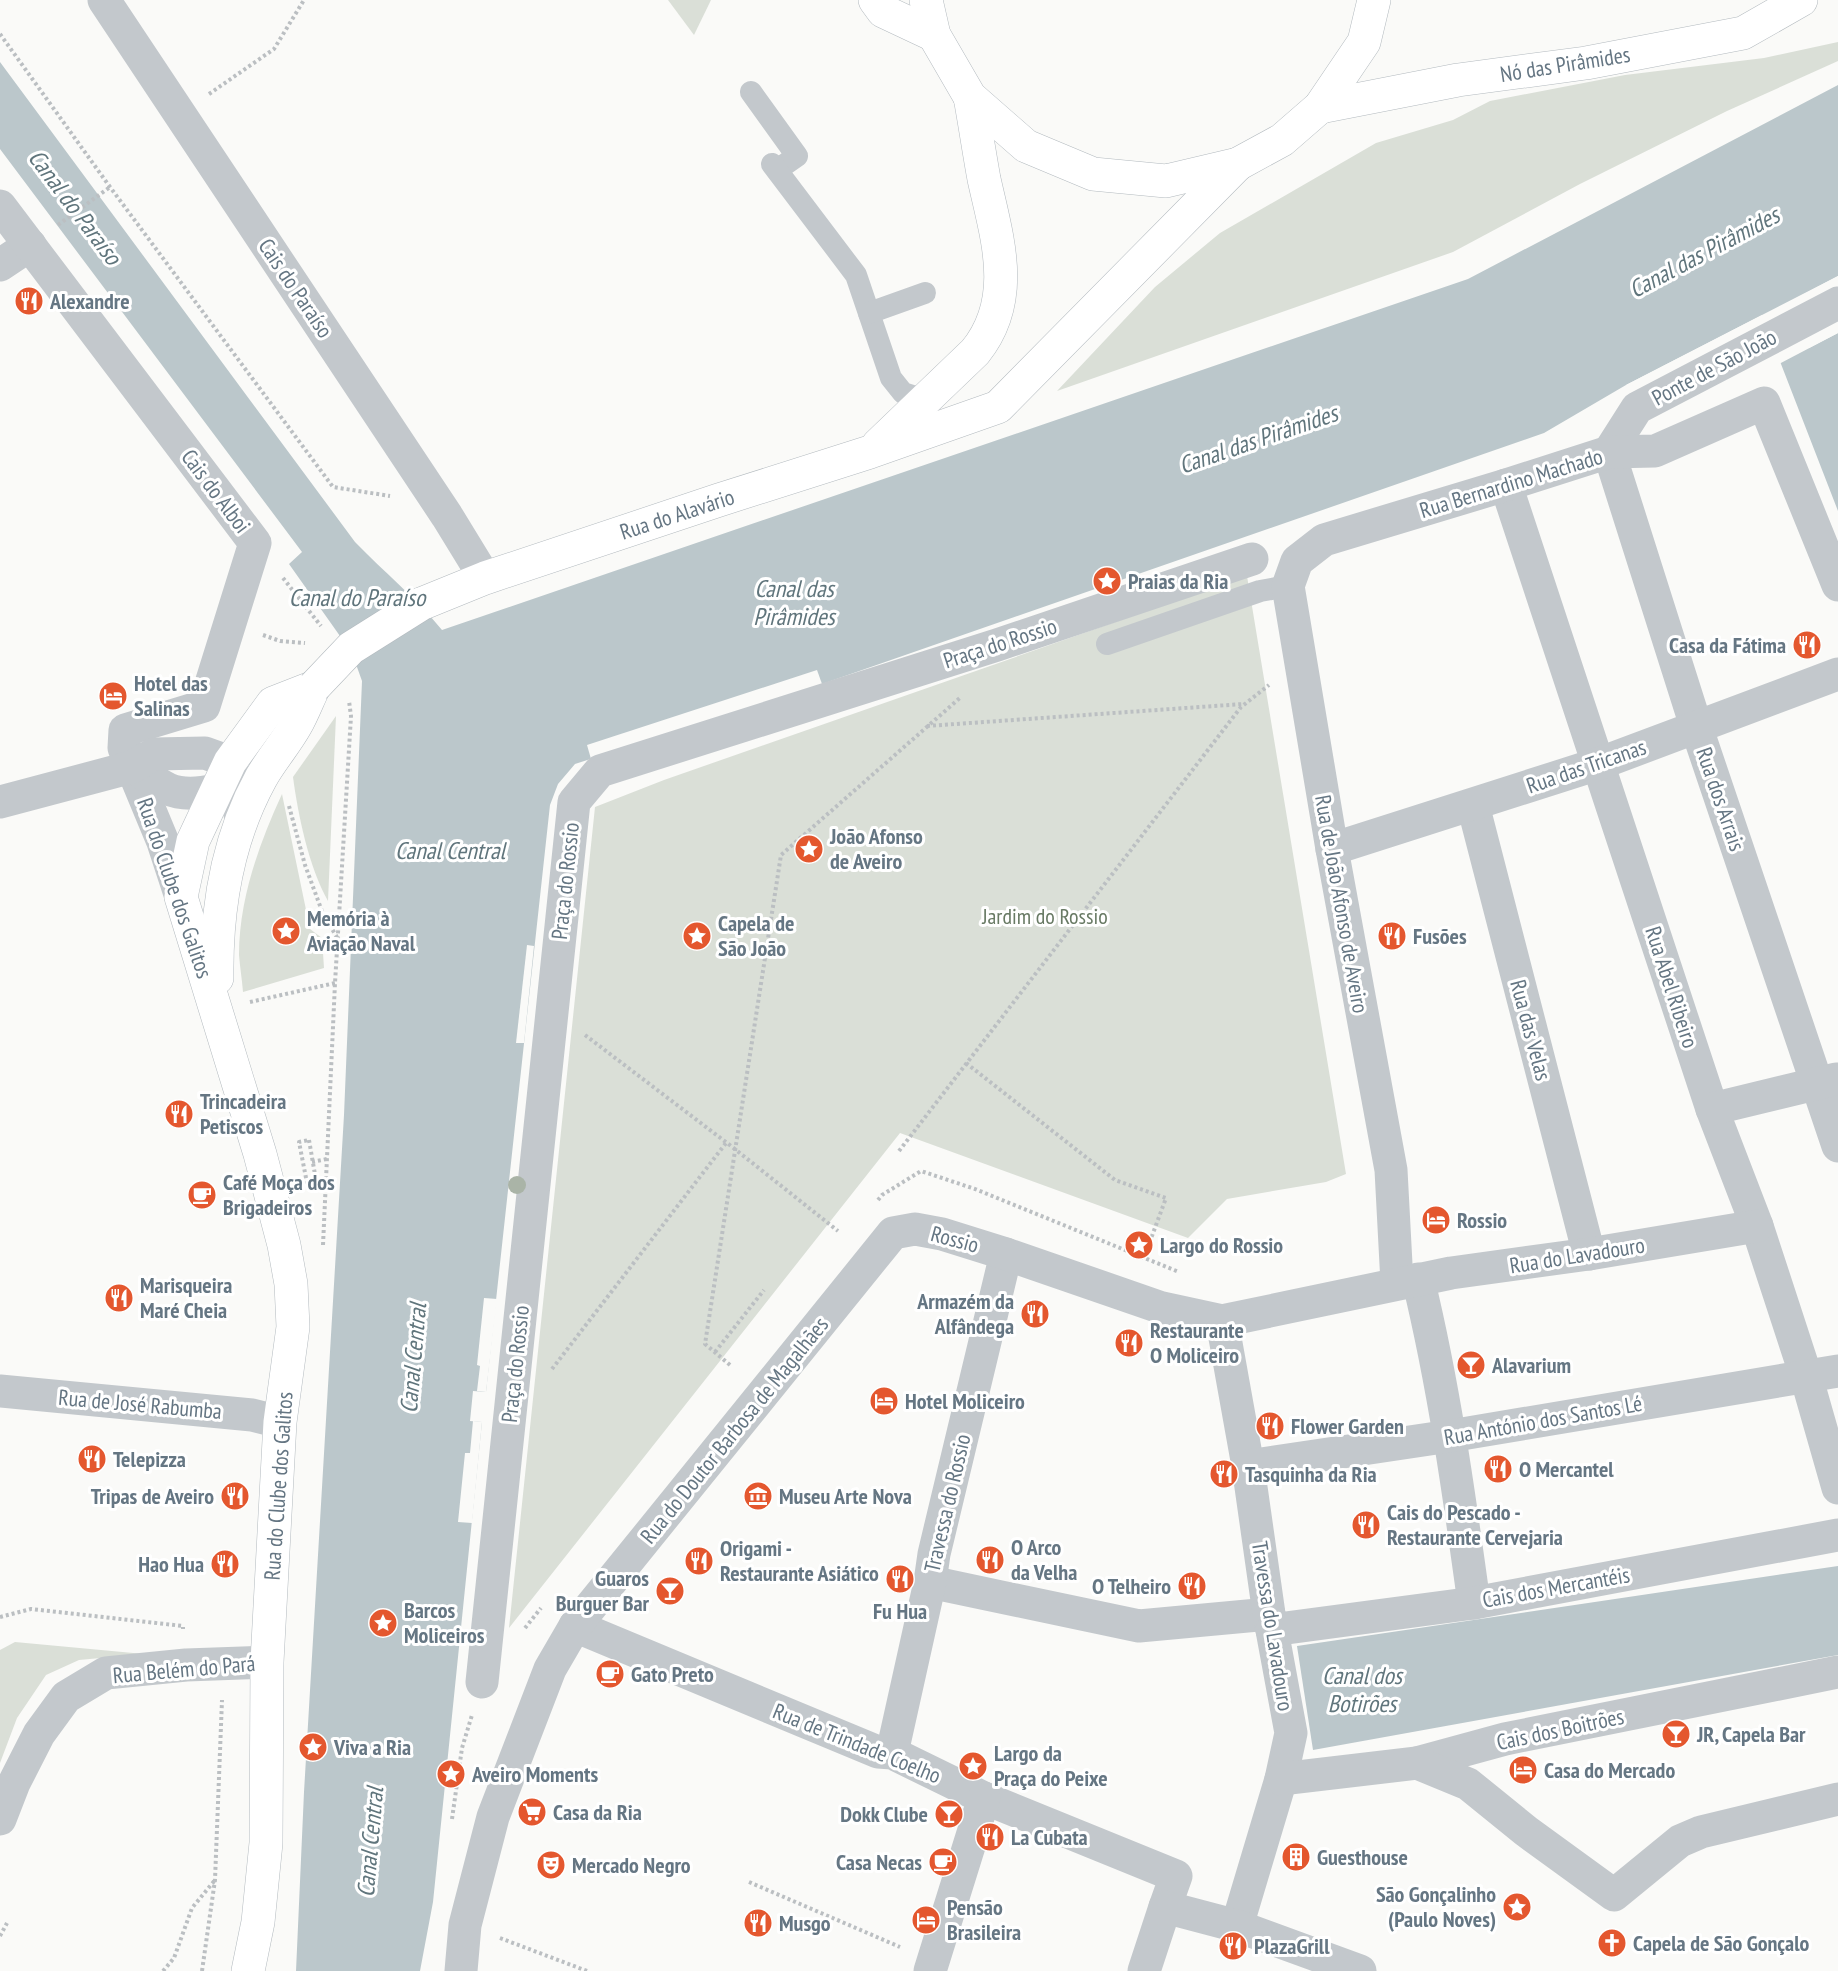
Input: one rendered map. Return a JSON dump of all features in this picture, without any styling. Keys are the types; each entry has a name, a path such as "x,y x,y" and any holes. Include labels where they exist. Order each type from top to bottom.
{"main road":[{"path":"874,0 883,11 934,35"},
{"path":"926,0 934,35 970,97 1026,146 1093,174 1166,181 1238,164 1282,140 1320,107 1364,42 1374,0"},
{"name":"Nó das Pirâmides","path":"1320,107 1458,80 1586,63 1743,33 1801,0"},
{"path":"870,452 984,340 995,314 1000,290 999,241 981,164 970,97"},
{"name":"Rua do Alavário","path":"235,779 273,704 314,687 351,648 421,604 485,578 870,452 998,407 1238,164"},
{"path":"181,897 193,841 235,779"},
{"name":"Rua do Clube dos Galitos","path":"217,1010 216,934 228,859 241,819 235,779"},
{"name":"Rua do Clube dos Galitos","path":"181,897 217,1010 275,1211 291,1284 293,1327 279,1422 267,1662 266,1844 258,1922 248,1971"}],"street":[{"name":"Cais do Paraíso","path":"104,0 447,516 485,578"},
{"name":"Cais do Alboi","path":"0,206 43,236 255,543 204,706 125,730 124,748 132,767"},
{"path":"0,265 43,236"},
{"name":"Ponte de São João","path":"1609,452 1637,408 1838,303"},
{"name":"Rua Bernardino Machado","path":"1288,585 1297,561 1324,540 1609,452 1655,451 1764,403 1838,585"},
{"name":"Rua dos Arrais","path":"1609,452 1696,726 1827,1081 1838,1146"},
{"name":"Rua Abel Ribeiro","path":"1506,485 1712,1109 1757,1226 1822,1373 1838,1488"},
{"name":"Praça do Rossio","path":"482,1682 574,802 600,771 997,645 1252,559"},
{"name":"Rua de João Afonso de Aveiro","path":"1288,585 1332,849 1391,1170 1408,1281 1429,1325 1450,1436 1474,1603"},
{"name":"Rua das Tricanas","path":"1332,849 1598,764 1838,674"},
{"path":"0,802 132,767 154,754 205,753 235,779"},
{"name":"Rua do Clube dos Galitos","path":"132,767 163,842 181,897"},
{"name":"Rua das Velas","path":"1473,805 1589,1254"},
{"path":"1712,1109 1827,1081"},
{"name":"Rua do Lavadouro","path":"1408,1281 1757,1226"},
{"name":"Rossio","path":"893,1233 915,1229 942,1234 1162,1308 1222,1321 1408,1281"},
{"name":"Rua do Doutor Barbosa de Magalhães","path":"461,1971 465,1925 493,1817 550,1669 575,1626 893,1233"},
{"name":"Travessa do Rossio","path":"892,1753 930,1582 934,1554 1006,1254"},
{"name":"Travessa do Lavadouro","path":"1222,1321 1248,1466 1270,1622 1291,1733 1281,1779 1236,1926"},
{"name":"Rua António dos Santos Lé","path":"1248,1466 1450,1436 1822,1373"},
{"name":"Rua de José Rabumba","path":"0,1391 252,1415 279,1422"},
{"name":"Cais dos Mercantéis","path":"1270,1622 1474,1603 1838,1535"},
{"path":"930,1582 1139,1626 1270,1622"},
{"name":"Rua de Trindade Coelho","path":"575,1626 878,1752 892,1753 984,1798 1176,1876 1165,1907"},
{"name":"Rua Belém do Pará","path":"0,1819 14,1783 39,1734 66,1697 106,1673 186,1665 267,1662"},
{"name":"Cais dos Boitrões","path":"1281,1779 1417,1763 1504,1739 1838,1672"},
{"path":"1417,1763 1468,1784 1614,1895 1680,1842 1701,1832 1838,1799"},
{"path":"932,1966 984,1798"},
{"path":"1144,1971 1165,1907 1236,1926 1339,1967"}],"lane":[{"path":"751,92 797,156 775,167 856,275 891,378 903,393 925,400"},
{"path":"869,313 925,292"},
{"path":"1107,644 1260,591 1288,585"}],"path":[{"path":"204,98 274,49 304,0"},
{"path":"0,34 110,188 333,487 398,498"},
{"path":"43,236 110,188"},
{"path":"255,543 320,625"},
{"path":"261,634 280,641 308,643"},
{"path":"899,1151 1244,704 1273,682"},
{"path":"730,1365 705,1344 781,855 968,692"},
{"path":"927,726 1244,704"},
{"path":"288,798 308,875 322,914 338,939"},
{"path":"217,1010 334,983"},
{"path":"552,1010 838,1231"},
{"path":"966,1063 1114,1180 1166,1198 1149,1244"},
{"path":"309,1140 312,1162 317,1186 308,1188 299,1142 309,1140"},
{"path":"512,1389 534,1393 726,1143"},
{"path":"312,1162 327,1159"},
{"path":"715,1352 764,1290"},
{"path":"0,1617 31,1609 183,1626 186,1665"},
{"path":"202,1971 215,1880 222,1697"},
{"path":"163,1971 174,1958 192,1908 215,1880"},
{"path":"749,1882 932,1966"},
{"path":"0,1936 7,1923"},
{"path":"493,1936 588,1971"}],"green space":[{"path":"668,0 711,0 694,35"},
{"path":"1838,42 1838,61 1727,111 1580,184 1453,252 1057,391 1155,287 1220,233 1376,143 1453,120 1490,101 1625,75 1764,58"},
{"name":"Jardim do Rossio","path":"1247,576 1346,1174 1326,1182 1227,1199 1188,1238 900,1133 509,1628 595,807 664,780"},
{"path":"336,716 328,901 315,873 305,841 293,777"},
{"path":"282,794 310,929 322,938 324,968 243,992 239,955 242,913 258,852"},
{"path":"15,1642 144,1654 79,1660 46,1675 17,1718 0,1763 0,1650"}],"water":[{"path":"0,62 355,542 411,596 442,630 1468,279 1838,85 1838,276 1789,302 1809,348 1838,333 1838,511 1762,315 1626,385 1544,433 822,684 575,764 558,784 550,805 486,1392 473,1391 470,1421 482,1422 433,1902 420,1971 296,1971 304,1792 344,1115 362,681 352,653 289,564 302,552 0,149"},
{"name":"Canal dos Botirões","path":"1838,1566 1838,1655 1313,1750 1297,1646"}],"pier":[{"path":"1838,276 1838,279 1792,303 1810,344 1838,330 1838,333 1777,365 1761,319 1627,388 1626,385"},
{"path":"817,670 822,684 591,759 587,745"},
{"path":"527,945 534,946 524,1043 516,1043"},
{"path":"484,1298 497,1299 486,1392 477,1391 480,1366 477,1365"},
{"path":"473,1421 482,1422 472,1523 458,1522 465,1453 470,1453"}],"place":[{"name":"Alexandre","path":"29,301"},
{"name":"Praias da Ria","path":"1107,581"},
{"name":"Casa da Fátima","path":"1807,645"},
{"name":"Hotel das Salinas","path":"113,696"},
{"name":"João Afonso de Aveiro","path":"809,849"},
{"name":"Memória à Aviação Naval","path":"286,931"},
{"name":"Capela de São João","path":"697,936"},
{"name":"Fusões","path":"1392,936"},
{"name":"Trincadeira Petiscos","path":"179,1114"},
{"name":"Café Moça dos Brigadeiros","path":"202,1195"},
{"name":"Rossio","path":"1436,1220"},
{"name":"Largo do Rossio","path":"1139,1245"},
{"name":"Marisqueira Maré Cheia","path":"119,1298"},
{"name":"Armazém da Alfândega","path":"1035,1314"},
{"name":"Restaurante O Moliceiro","path":"1129,1343"},
{"name":"Alavarium","path":"1471,1365"},
{"name":"Hotel Moliceiro","path":"884,1401"},
{"name":"Flower Garden","path":"1270,1426"},
{"name":"Telepizza","path":"92,1459"},
{"name":"O Mercantel","path":"1498,1469"},
{"name":"Tasquinha da Ria","path":"1224,1474"},
{"name":"Tripas de Aveiro","path":"235,1496"},
{"name":"Museu Arte Nova","path":"758,1496"},
{"name":"Cais do Pescado - Restaurante Cervejaria","path":"1366,1525"},
{"name":"O Arco da Velha","path":"990,1560"},
{"name":"Origami - Restaurante Asiático","path":"699,1561"},
{"name":"Hao Hua","path":"225,1564"},
{"name":"Fu Hua","path":"900,1579"},
{"name":"O Telheiro","path":"1192,1586"},
{"name":"Guaros Burguer Bar","path":"670,1591"},
{"name":"Barcos Moliceiros","path":"383,1623"},
{"name":"Gato Preto","path":"610,1674"},
{"name":"JR, Capela Bar","path":"1676,1734"},
{"name":"Viva a Ria","path":"313,1747"},
{"name":"Largo da Praça do Peixe","path":"973,1766"},
{"name":"Casa do Mercado","path":"1523,1770"},
{"name":"Aveiro Moments","path":"451,1774"},
{"name":"Casa da Ria","path":"532,1812"},
{"name":"Dokk Clube","path":"949,1814"},
{"name":"La Cubata","path":"990,1837"},
{"name":"Guesthouse","path":"1296,1857"},
{"name":"Casa Necas","path":"943,1862"},
{"name":"Mercado Negro","path":"551,1865"},
{"name":"São Gonçalinho (Paulo Noves)","path":"1517,1907"},
{"name":"Pensão Brasileira","path":"926,1920"},
{"name":"Musgo","path":"758,1923"},
{"name":"Capela de São Gonçalo","path":"1612,1943"},
{"name":"PlazaGrill","path":"1233,1946"}],"water label":[{"name":"Canal do Paraíso","path":"75,207"},
{"name":"Canal das Pirâmides","path":"1704,252"},
{"name":"Canal das Pirâmides","path":"1258,439"},
{"name":"Canal do Paraíso","path":"357,597"},
{"name":"Canal das Pirâmides","path":"794,602"},
{"name":"Canal Central","path":"450,850"},
{"name":"Canal Central","path":"413,1358"},
{"name":"Canal Central","path":"370,1842"}]}
